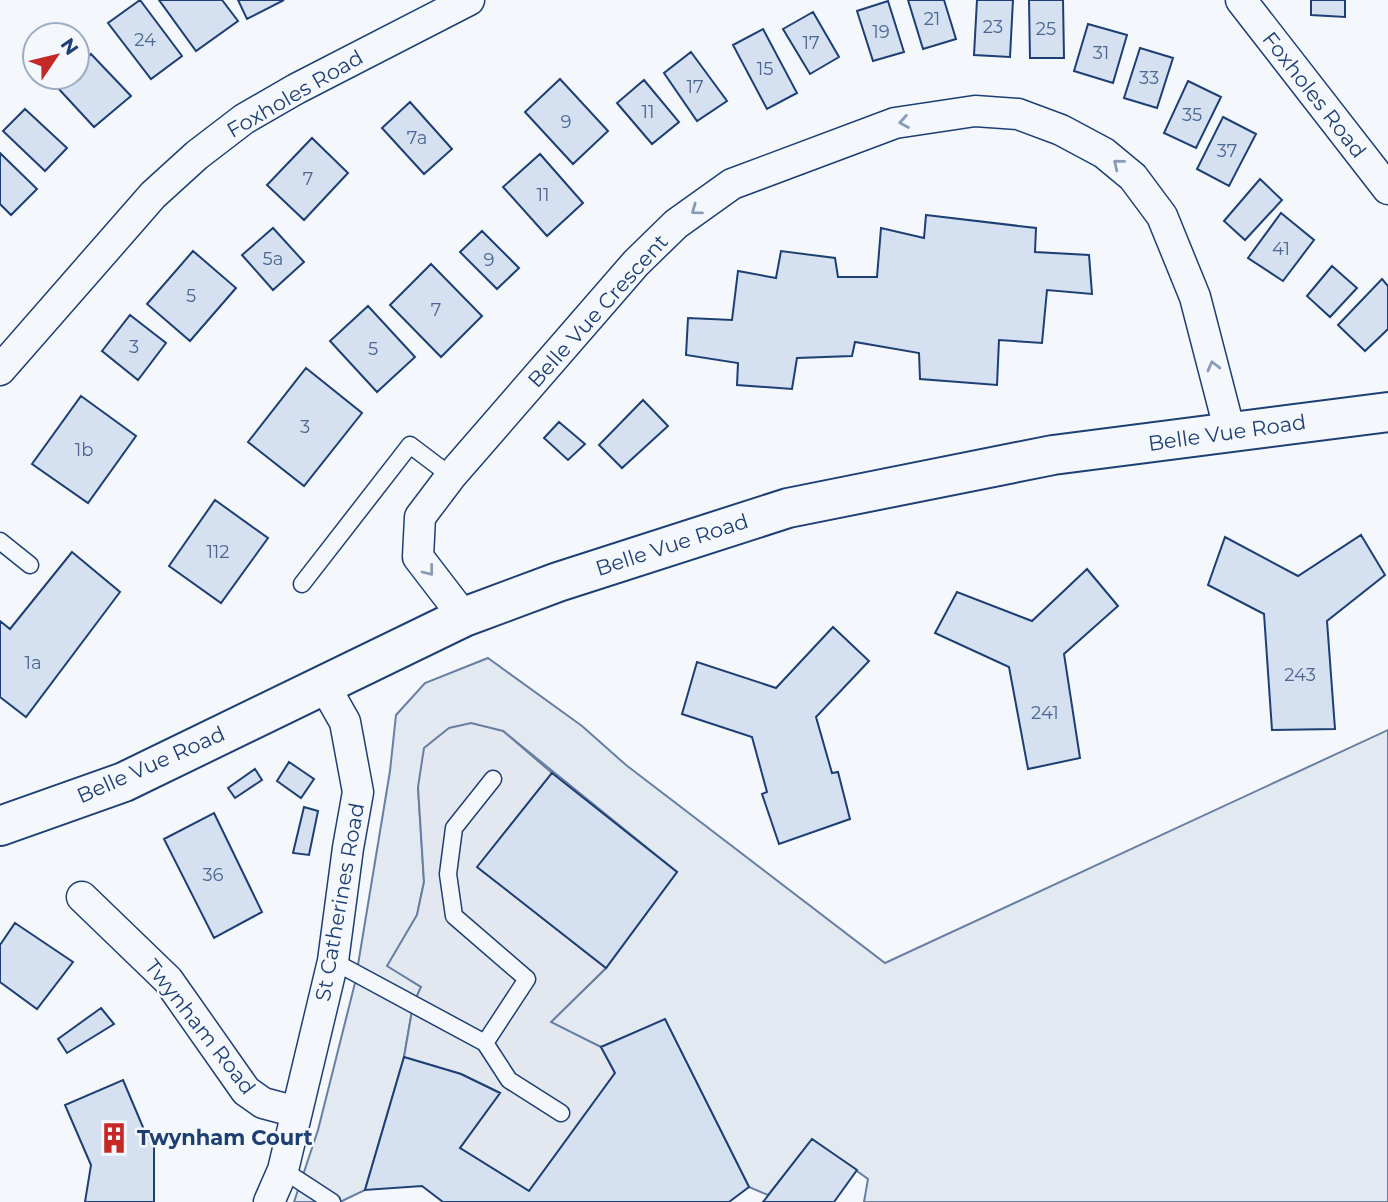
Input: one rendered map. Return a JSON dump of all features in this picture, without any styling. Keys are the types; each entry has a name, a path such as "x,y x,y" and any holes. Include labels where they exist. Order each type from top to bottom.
{"main road":[{"name":"Belle Vue Road","path":"0,826 124,782 464,617 558,582 788,508 1054,455 1388,412"}],"street":[{"name":"Foxholes Road","path":"5,355 153,195 197,155 244,119 296,89 469,0"},
{"name":"Foxholes Road","path":"1241,0 1388,189"},
{"name":"Belle Vue Crescent","path":"464,617 418,557 420,517 451,476 636,263 676,224 732,184 895,123 975,111 1018,114 1061,130 1104,153 1133,177 1162,216 1195,297 1230,432"},
{"name":"St Catherines Road","path":"269,1202 283,1170 334,961 358,792 345,722 324,685"},
{"name":"Twynham Road","path":"82,897 168,980 246,1091 263,1104 297,1112"}],"lane":[{"path":"302,584 410,445 451,476"},
{"path":"0,541 30,565"},
{"path":"485,1043 527,979 454,916 448,874 454,828 493,779"},
{"path":"334,961 485,1043 509,1080 561,1113"},
{"path":"283,1170 332,1202"}],"shaded area":[{"path":"488,658 582,726 626,765 885,963 1388,730 1388,1202 864,1202 868,1179 812,1139 768,1195 749,1187 665,1020 601,1047 550,1023 606,968 677,872 503,731 418,787 424,882 417,915 388,966 421,987 413,1005 404,1057 365,1190 340,1202 294,1202 318,1130 355,983 390,771 396,715 425,683"},
{"path":"471,723 503,731 552,773 478,867 606,968 551,1022 601,1047 615,1073 529,1191 460,1148 500,1093 461,1074 404,1057 413,1005 421,987 387,966 417,915 424,882 418,787 424,748 449,728"}],"building":[{"path":"140,0 182,56 151,79 108,23"},
{"path":"159,0 222,0 238,21 196,51"},
{"path":"238,0 284,0 247,19"},
{"path":"908,0 944,0 956,39 923,49"},
{"path":"977,0 1013,0 1010,57 974,55"},
{"path":"1029,0 1063,0 1064,58 1030,58"},
{"path":"1311,0 1345,0 1345,17 1311,15"},
{"path":"888,1 904,52 873,61 857,11"},
{"path":"813,12 839,57 810,74 783,29"},
{"path":"1088,24 1127,35 1113,83 1074,71"},
{"path":"763,29 797,93 767,109 733,45"},
{"path":"1140,48 1173,58 1157,108 1124,98"},
{"path":"691,52 727,101 697,121 664,73"},
{"path":"91,54 131,96 94,127 61,91 91,91"},
{"path":"560,79 608,131 573,164 525,112"},
{"path":"644,80 679,122 652,144 617,103"},
{"path":"1188,81 1221,97 1196,148 1164,133"},
{"path":"410,102 452,149 424,174 382,128"},
{"path":"25,109 67,148 45,171 3,131"},
{"path":"1223,117 1256,134 1229,186 1197,169"},
{"path":"312,138 348,173 304,220 267,185"},
{"path":"0,153 37,189 11,215 0,204"},
{"path":"540,154 583,203 547,236 503,187"},
{"path":"1260,179 1282,200 1245,240 1224,221"},
{"path":"1281,213 1314,240 1283,281 1248,258"},
{"path":"926,215 1036,228 1035,252 1089,255 1092,294 1047,290 1042,343 999,340 997,385 920,379 919,353 855,342 852,356 797,358 792,389 737,385 738,363 686,355 688,318 732,320 738,271 776,278 781,251 835,258 838,277 877,277 881,228 924,238"},
{"path":"273,228 304,262 273,290 242,255"},
{"path":"482,231 519,268 497,289 460,252"},
{"path":"193,251 236,288 190,341 147,304"},
{"path":"431,264 482,316 441,357 390,305"},
{"path":"1332,266 1357,288 1330,317 1307,296"},
{"path":"1382,279 1388,286 1388,329 1365,351 1338,325"},
{"path":"368,306 415,357 377,392 330,341"},
{"path":"130,315 166,343 138,380 102,351"},
{"path":"306,368 362,413 304,486 248,442"},
{"path":"81,396 136,436 88,503 32,464"},
{"path":"643,400 668,426 622,468 599,445"},
{"path":"559,422 585,444 568,460 544,438"},
{"path":"215,500 268,538 221,603 169,566"},
{"path":"1361,535 1385,575 1327,621 1335,729 1272,730 1264,614 1208,585 1225,537 1298,576"},
{"path":"72,552 120,592 26,717 0,697 0,621 10,629"},
{"path":"1087,569 1118,606 1064,654 1080,758 1028,769 1009,667 935,633 957,592 1032,621"},
{"path":"833,627 869,661 816,717 832,773 838,772 850,819 779,844 762,794 767,792 752,737 682,714 697,662 776,688"},
{"path":"289,762 314,779 301,798 277,781"},
{"path":"255,769 262,780 235,798 228,788"},
{"path":"552,773 677,872 606,968 477,867"},
{"path":"304,807 318,811 309,855 293,853"},
{"path":"214,813 262,912 214,938 164,839"},
{"path":"15,923 73,962 37,1009 0,982 0,945"},
{"path":"101,1008 114,1024 67,1053 58,1039"},
{"path":"665,1019 749,1187 729,1202 443,1202 422,1186 365,1190 404,1057 461,1074 500,1093 460,1148 529,1191 615,1073 601,1047"},
{"name":"Twynham Court","path":"123,1080 145,1132 154,1144 154,1202 85,1202 91,1165 65,1105"},
{"path":"812,1139 857,1170 834,1202 763,1202"}],"place":[{"name":"Twynham Court","path":"114,1138"}]}
